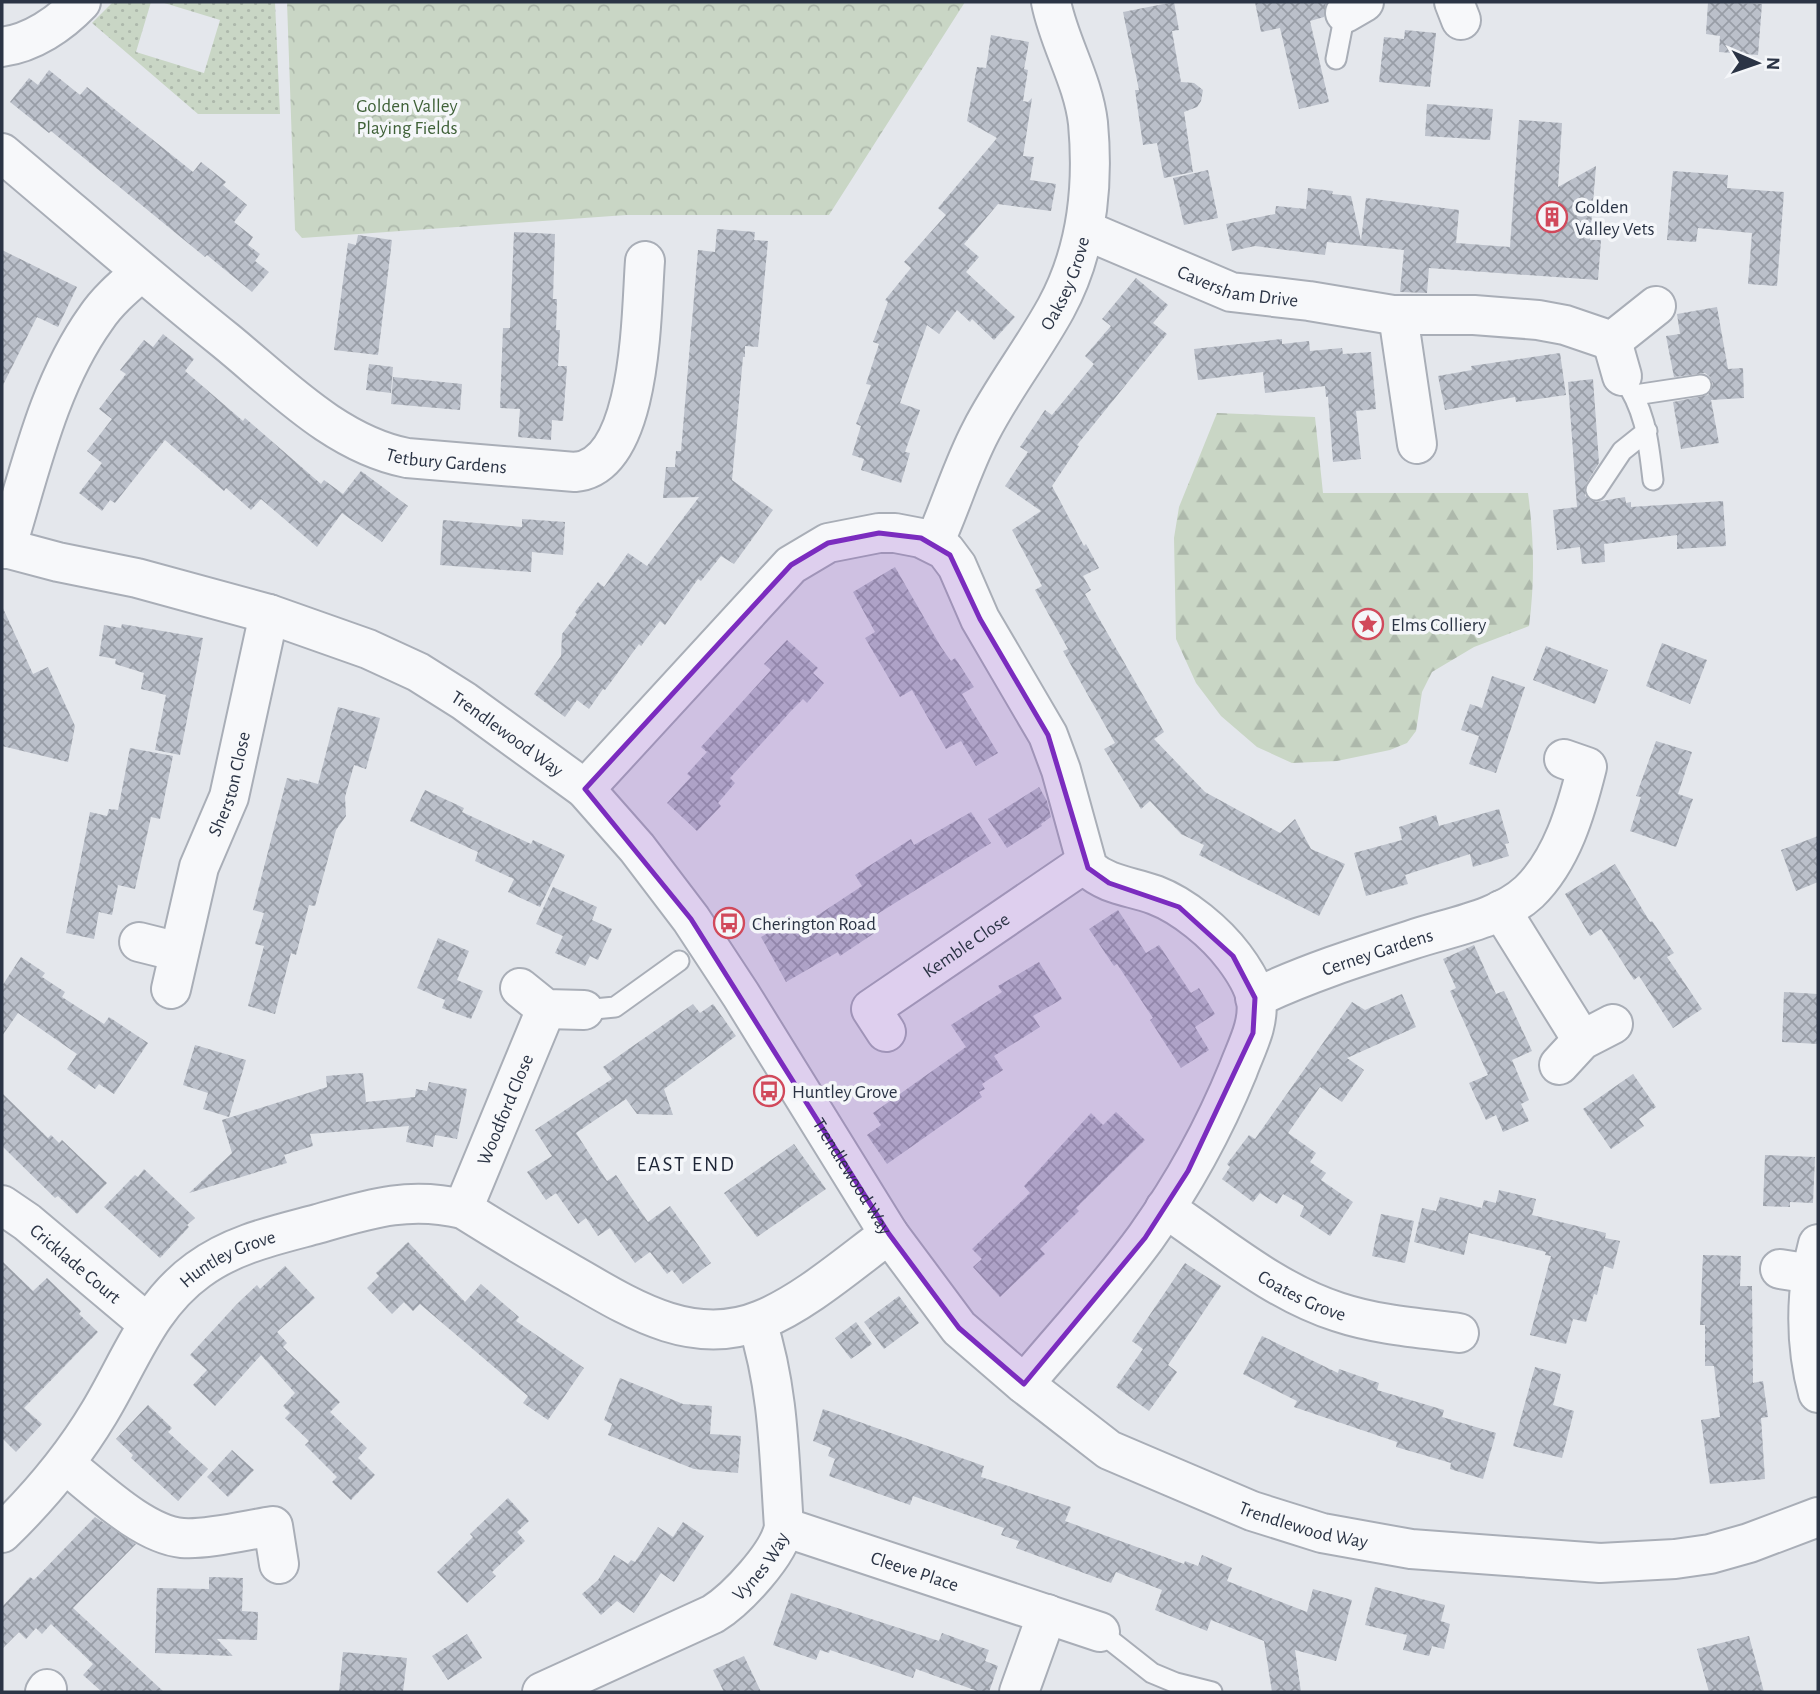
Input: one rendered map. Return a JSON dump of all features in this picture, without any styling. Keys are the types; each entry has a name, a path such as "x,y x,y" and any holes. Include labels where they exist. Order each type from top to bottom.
{"street":[{"path":"2,47 20,43 41,33 81,2"},
{"name":"Oaksey Grove","path":"934,543 981,430 1060,299 1076,263 1085,230 1089,203 1090,147 1087,120 1078,81 1051,2"},
{"name":"Tetbury Gardens","path":"5,166 338,431 382,452 407,458 575,472 592,468 599,463 614,444 624,421 636,362 645,261"},
{"name":"Caversham Drive","path":"1085,230 1231,292 1398,315 1474,315 1558,323 1623,371"},
{"path":"4,548 53,399 66,369 95,318 112,298 141,272"},
{"path":"1623,371 1656,306"},
{"path":"1398,315 1417,444"},
{"path":"585,789 791,565 804,555 840,539 879,533 906,535 934,543 950,555 980,619 1048,735 1072,808 1084,863 1093,873 1109,883 1153,894 1179,907 1221,942 1233,956 1248,979 1255,998 1253,1033 1206,1140 1165,1208 1124,1265 1024,1384"},
{"name":"Trendlewood Way","path":"4,548 269,614 368,649 418,672 464,701 585,789 638,848 691,919 889,1234 959,1328 1024,1384 1109,1450 1252,1511 1322,1533 1411,1549 1600,1563 1675,1559 1749,1544 1818,1517"},
{"name":"Sherston Close","path":"171,989 199,867 229,797 269,614"},
{"name":"Cerney Gardens","path":"1255,998 1292,981 1501,910 1527,894 1544,874 1557,852 1572,817 1587,767 1564,759"},
{"name":"Kemble Close","path":"886,1032 871,1009 1084,863"},
{"path":"1501,910 1585,1043"},
{"path":"139,942 179,952"},
{"name":"Woodford Close","path":"463,1209 533,998 584,1010"},
{"name":"Huntley Grove","path":"2,1533 36,1500 65,1464 100,1412 147,1323 164,1301 182,1283 208,1264 246,1244 386,1205 419,1203 463,1209 646,1316 701,1329 727,1329 757,1322 801,1298 889,1234"},
{"name":"Cricklade Court","path":"2,1205 27,1222 147,1323"},
{"name":"Coates Grove","path":"1165,1208 1269,1278 1321,1306 1368,1320 1462,1335"},
{"path":"1803,1262 1814,1378 1818,1393"},
{"name":"Vynes Way","path":"542,1692 724,1608 777,1548 784,1527 775,1391 757,1322"},
{"path":"65,1464 131,1515 169,1535 192,1538 273,1527 279,1564"},
{"name":"Cleeve Place","path":"784,1527 1100,1632"},
{"path":"1019,1692 1047,1614"}],"lane":[{"path":"1336,59 1354,7"},
{"path":"1623,371 1701,386"},
{"path":"1623,371 1647,430 1653,480"},
{"path":"1597,490 1622,451 1647,430"},
{"path":"584,1010 615,1007 679,961"},
{"path":"1100,1632 1134,1661 1152,1672 1176,1683 1212,1692"}],"highlighted area":[{"path":"879,533 921,538 950,555 980,619 1048,735 1088,868 1109,883 1179,907 1233,956 1255,998 1253,1033 1188,1171 1145,1238 1024,1384 959,1328 889,1234 691,919 585,789 791,565 828,543"}],"green space":[{"path":"113,2 151,2 136,52 204,73 220,20 161,2 275,2 280,114 198,114 92,23"},
{"name":"Golden Valley Playing Fields","path":"287,2 965,2 829,215 626,215 302,238 295,230"},
{"path":"1217,413 1315,417 1323,493 1528,493 1533,560 1529,626 1474,647 1432,672 1422,692 1416,731 1407,743 1390,750 1337,761 1292,763 1257,747 1221,716 1196,683 1176,639 1174,538 1179,507"}],"building":[{"path":"1174,2 1179,30 1172,31 1181,82 1194,83 1203,90 1197,107 1184,112 1193,172 1164,178 1157,143 1143,145 1135,90 1139,90 1123,12"},
{"path":"1255,2 1326,2 1324,17 1310,21 1329,102 1299,109 1280,28 1261,32"},
{"path":"1708,2 1762,4 1758,55 1719,52 1720,36 1706,34"},
{"path":"1405,30 1436,33 1430,87 1379,82 1384,37 1404,39"},
{"path":"991,35 1029,42 1024,69 1028,70 1023,101 1028,102 1032,98 1023,156 1034,157 1030,180 1056,184 1051,211 998,204 964,244 979,257 966,272 1015,317 994,340 972,319 970,322 957,310 939,334 927,325 900,403 920,410 905,452 910,453 901,483 861,470 864,459 852,455 861,426 856,424 871,385 866,384 879,344 873,342 888,302 885,300 911,268 904,262 946,215 938,208 997,138 967,121 977,67 986,68"},
{"path":"49,70 80,95 87,87 193,172 201,162 226,182 223,185 247,205 234,222 253,237 248,245 260,254 255,261 269,272 252,292 51,131 49,133 10,102 29,78 38,85"},
{"path":"1427,104 1493,109 1490,140 1425,136"},
{"path":"1519,120 1562,123 1558,187 1596,166 1590,240 1601,240 1598,280 1429,268 1427,293 1400,292 1404,250 1327,242 1325,255 1255,246 1232,251 1226,224 1275,214 1276,206 1306,209 1308,188 1351,196 1361,241 1366,198 1459,210 1456,243 1510,247"},
{"path":"1208,170 1218,218 1184,225 1173,178"},
{"path":"1673,171 1728,175 1727,188 1784,192 1777,286 1748,284 1752,233 1698,228 1696,242 1667,240"},
{"path":"717,229 755,232 754,240 768,241 758,347 745,346 743,357 732,480 773,510 734,564 721,556 701,581 698,579 665,625 660,621 641,646 639,644 589,709 577,700 565,717 534,694 561,656 562,634 577,614 575,612 598,582 604,587 628,553 647,566 699,497 663,498 666,467 675,467 676,451 681,451 698,250 715,252"},
{"path":"514,232 555,234 553,299 557,299 556,330 560,330 558,366 567,366 563,421 552,420 551,440 518,437 520,409 500,408 503,328 510,328"},
{"path":"358,235 392,240 378,355 334,350 348,243 356,245"},
{"path":"2,250 77,287 58,327 37,317 2,387"},
{"path":"1136,278 1168,305 1153,323 1167,334 1077,445 1079,446 1052,486 1099,568 1083,576 1091,590 1085,594 1164,732 1154,739 1205,792 1280,833 1295,819 1311,849 1345,864 1319,916 1199,855 1204,845 1181,834 1150,801 1141,809 1104,749 1115,743 1063,651 1068,649 1035,590 1042,586 1012,530 1041,511 1005,486 1028,452 1020,447 1045,410 1052,415 1094,364 1085,356 1111,326 1102,319"},
{"path":"1717,307 1728,369 1743,368 1744,398 1711,400 1719,443 1681,449 1673,402 1708,395 1713,384 1705,373 1674,377 1666,336 1680,334 1677,314"},
{"path":"163,334 194,359 185,371 243,421 245,418 321,484 324,480 343,494 361,471 408,506 382,542 342,513 317,547 261,499 251,510 226,488 224,491 165,440 115,503 110,500 102,511 79,493 102,463 87,451 112,419 99,409 126,374 120,370 144,340 153,347"},
{"path":"1282,339 1282,344 1309,341 1310,351 1342,348 1343,354 1371,352 1376,409 1356,411 1361,459 1333,462 1325,386 1265,393 1263,372 1198,380 1194,349"},
{"path":"1560,353 1566,395 1516,402 1515,397 1445,410 1438,376 1472,370 1471,366"},
{"path":"369,364 393,367 391,393 366,390"},
{"path":"393,377 462,384 460,410 391,404"},
{"path":"1593,379 1599,463 1586,484 1585,496 1596,502 1625,497 1626,503 1631,502 1631,507 1723,501 1726,546 1677,549 1677,535 1604,544 1605,562 1582,564 1580,547 1557,550 1553,510 1577,507 1568,382"},
{"path":"522,519 565,522 563,555 532,552 531,572 440,565 443,520 522,527"},
{"path":"895,567 941,647 951,661 955,658 974,687 962,694 998,753 976,766 961,741 946,749 912,690 900,697 865,638 875,632 853,592"},
{"path":"2,606 33,674 48,667 75,726 68,762 2,746"},
{"path":"122,624 203,638 180,755 155,750 166,695 141,689 144,673 115,664 116,659 99,656 104,625 121,628"},
{"path":"787,640 818,668 813,673 824,683 807,703 803,699 792,710 730,778 735,783 718,803 721,806 697,831 667,803 691,777 687,774 707,752 701,747 771,670 764,664"},
{"path":"1662,643 1707,660 1690,704 1646,686"},
{"path":"1546,646 1608,670 1595,704 1533,680"},
{"path":"1492,676 1525,687 1496,773 1469,764 1479,736 1461,730 1470,704 1482,708"},
{"path":"338,707 380,718 366,769 354,765 345,797 346,816 336,830 315,906 309,905 296,955 291,953 275,1014 248,1006 264,946 255,944 264,913 253,910 287,778 318,784"},
{"path":"1656,741 1692,752 1678,794 1693,799 1676,847 1630,831 1641,797 1636,796"},
{"path":"130,748 173,756 160,819 151,817 135,889 118,885 112,915 99,912 94,939 66,933 90,812 107,816 109,809 118,810"},
{"path":"1039,787 1047,801 1051,817 1041,824 1042,826 1007,848 988,819"},
{"path":"425,790 464,808 462,812 531,844 533,840 565,855 540,907 508,892 514,879 475,861 478,852 410,821"},
{"path":"1499,809 1509,843 1505,844 1509,856 1473,867 1470,854 1405,875 1408,884 1366,896 1354,853 1402,840 1399,827 1436,815 1439,826"},
{"path":"971,812 991,843 871,918 879,930 840,956 838,952 786,982 761,937 792,919 797,929 862,886 855,875 911,839 914,845"},
{"path":"1818,836 1818,882 1796,891 1781,850"},
{"path":"1615,864 1650,922 1652,921 1674,953 1667,957 1702,1009 1673,1028 1639,976 1634,980 1601,929 1590,936 1565,894"},
{"path":"553,887 597,907 592,920 612,929 598,960 590,956 585,966 555,953 563,936 536,924"},
{"path":"1118,910 1146,953 1159,945 1191,993 1199,988 1215,1014 1195,1027 1209,1050 1181,1068 1150,1020 1153,1018 1117,964 1114,966 1089,929"},
{"path":"438,938 469,951 457,980 483,991 471,1019 442,1008 445,1000 417,988"},
{"path":"1474,945 1496,994 1504,991 1532,1051 1512,1060 1529,1100 1521,1104 1529,1121 1503,1132 1496,1115 1486,1120 1469,1083 1488,1075 1450,991 1456,988 1443,959"},
{"path":"21,957 45,973 42,977 65,992 62,997 104,1024 109,1017 148,1043 114,1094 99,1084 95,1089 67,1069 77,1054 18,1013 2,1036 2,986"},
{"path":"1039,962 1062,999 1033,1016 1040,1027 994,1056 1003,1070 982,1084 985,1089 979,1092 982,1097 887,1164 867,1135 881,1125 873,1113 966,1047 951,1025 1002,992 998,986"},
{"path":"1784,992 1818,994 1818,1044 1782,1042"},
{"path":"1402,994 1416,1027 1347,1058 1364,1070 1342,1102 1320,1087 1288,1133 1316,1153 1310,1162 1326,1173 1321,1180 1353,1202 1330,1236 1300,1216 1304,1206 1283,1194 1277,1204 1260,1193 1253,1202 1222,1179 1230,1167 1227,1164 1249,1135 1255,1139 1352,1002 1365,1010"},
{"path":"693,1004 700,1013 713,1004 736,1036 664,1089 673,1115 637,1114 626,1099 576,1133 607,1181 616,1175 648,1222 670,1206 711,1263 683,1284 672,1270 667,1274 650,1252 635,1263 610,1228 598,1236 586,1218 578,1224 556,1193 546,1200 527,1172 552,1156 535,1130 612,1079 603,1067"},
{"path":"195,1045 246,1060 229,1117 203,1109 208,1093 183,1085"},
{"path":"363,1073 366,1102 415,1097 416,1089 427,1091 429,1082 467,1089 457,1139 435,1135 433,1147 406,1142 409,1126 310,1134 313,1146 284,1155 287,1163 189,1193 232,1153 222,1120 327,1087 326,1076"},
{"path":"1633,1074 1656,1107 1639,1119 1644,1126 1611,1149 1583,1109"},
{"path":"2,1093 48,1138 51,1135 59,1143 62,1140 107,1183 77,1214 58,1196 55,1198 2,1146"},
{"path":"1116,1112 1145,1140 1076,1208 1079,1211 1040,1249 1045,1254 1000,1297 973,1267 982,1259 972,1249 1030,1193 1024,1186 1091,1113 1103,1125"},
{"path":"794,1144 826,1189 757,1237 724,1193"},
{"path":"1765,1155 1815,1157 1813,1203 1790,1202 1790,1207 1763,1206"},
{"path":"144,1169 195,1218 160,1258 104,1207"},
{"path":"1499,1190 1536,1199 1532,1215 1606,1233 1605,1238 1620,1241 1613,1269 1604,1266 1597,1295 1594,1294 1586,1322 1573,1319 1566,1344 1530,1335 1551,1256 1545,1255 1546,1252 1469,1233 1464,1255 1414,1242 1422,1208 1436,1211 1440,1197 1482,1208 1484,1200 1496,1203"},
{"path":"1381,1214 1414,1221 1405,1263 1372,1256"},
{"path":"408,1242 465,1302 481,1284 519,1317 516,1321 584,1368 548,1420 523,1403 528,1396 420,1304 413,1311 404,1302 392,1314 367,1288 379,1276 376,1273"},
{"path":"1703,1255 1741,1256 1740,1286 1752,1286 1753,1383 1763,1381 1768,1417 1761,1418 1765,1479 1710,1484 1701,1420 1720,1417 1714,1366 1705,1366 1705,1325 1700,1325"},
{"path":"2,1261 33,1291 47,1278 98,1332 24,1408 42,1424 16,1452 2,1438"},
{"path":"1185,1263 1221,1286 1168,1365 1177,1372 1149,1411 1116,1387 1143,1349 1132,1341"},
{"path":"285,1266 315,1298 277,1332 287,1343 283,1347 340,1402 330,1412 367,1448 358,1458 375,1475 351,1500 332,1482 337,1477 305,1445 309,1441 285,1418 290,1413 283,1406 295,1393 261,1355 215,1406 193,1385 207,1370 190,1355 257,1285 260,1289"},
{"path":"899,1296 919,1323 884,1349 864,1322"},
{"path":"856,1322 872,1344 851,1359 835,1338"},
{"path":"1262,1336 1338,1373 1339,1369 1379,1383 1377,1390 1444,1410 1442,1417 1496,1433 1483,1479 1450,1469 1451,1463 1396,1447 1397,1442 1294,1407 1297,1401 1243,1374"},
{"path":"1535,1367 1561,1374 1553,1405 1574,1411 1562,1458 1513,1446"},
{"path":"620,1378 683,1404 712,1406 710,1434 741,1436 738,1473 694,1469 608,1435 612,1424 604,1420"},
{"path":"148,1405 172,1428 168,1432 208,1469 178,1501 131,1458 133,1455 116,1439"},
{"path":"823,1409 984,1466 981,1477 1071,1507 1065,1521 1184,1564 1185,1561 1198,1566 1202,1555 1232,1568 1227,1581 1307,1612 1313,1589 1352,1600 1336,1661 1295,1650 1301,1692 1272,1692 1264,1641 1211,1620 1207,1631 1155,1610 1162,1590 1116,1572 1111,1583 1016,1548 1019,1541 1001,1535 1004,1528 913,1496 910,1505 829,1476 835,1459 828,1456 831,1448 813,1441"},
{"path":"232,1450 254,1470 228,1497 207,1477"},
{"path":"508,1498 529,1521 517,1532 525,1541 492,1572 496,1576 467,1603 437,1572 473,1537 470,1534"},
{"path":"95,1517 136,1544 73,1608 164,1692 102,1692 83,1675 93,1664 51,1624 42,1634 36,1628 26,1639 19,1632 2,1649 2,1607 30,1577 34,1580"},
{"path":"683,1522 704,1536 674,1582 661,1573 634,1613 617,1601 601,1615 582,1594 598,1580 614,1555 628,1564 631,1560 635,1562 658,1527 673,1537"},
{"path":"209,1577 243,1578 242,1611 258,1612 257,1640 217,1639 233,1656 155,1653 157,1588 209,1589"},
{"path":"1375,1587 1445,1605 1441,1621 1450,1624 1444,1649 1432,1646 1429,1656 1403,1650 1407,1635 1365,1625"},
{"path":"791,1593 939,1641 942,1633 989,1650 985,1661 998,1666 989,1692 980,1692 916,1669 913,1678 830,1650 829,1653 820,1650 816,1660 773,1645"},
{"path":"467,1634 482,1658 448,1680 432,1656"},
{"path":"1749,1636 1764,1692 1709,1692 1697,1649"},
{"path":"343,1652 407,1658 403,1692 339,1692"},
{"path":"744,1656 761,1692 724,1692 713,1670"}],"place":[{"name":"Golden Valley Vets","path":"1552,217"},
{"name":"Elms Colliery","path":"1368,624"},
{"name":"Cherington Road","path":"729,923"},
{"name":"Huntley Grove","path":"769,1091"}],"district":[{"name":"EAST END","path":"686,1164"}]}
